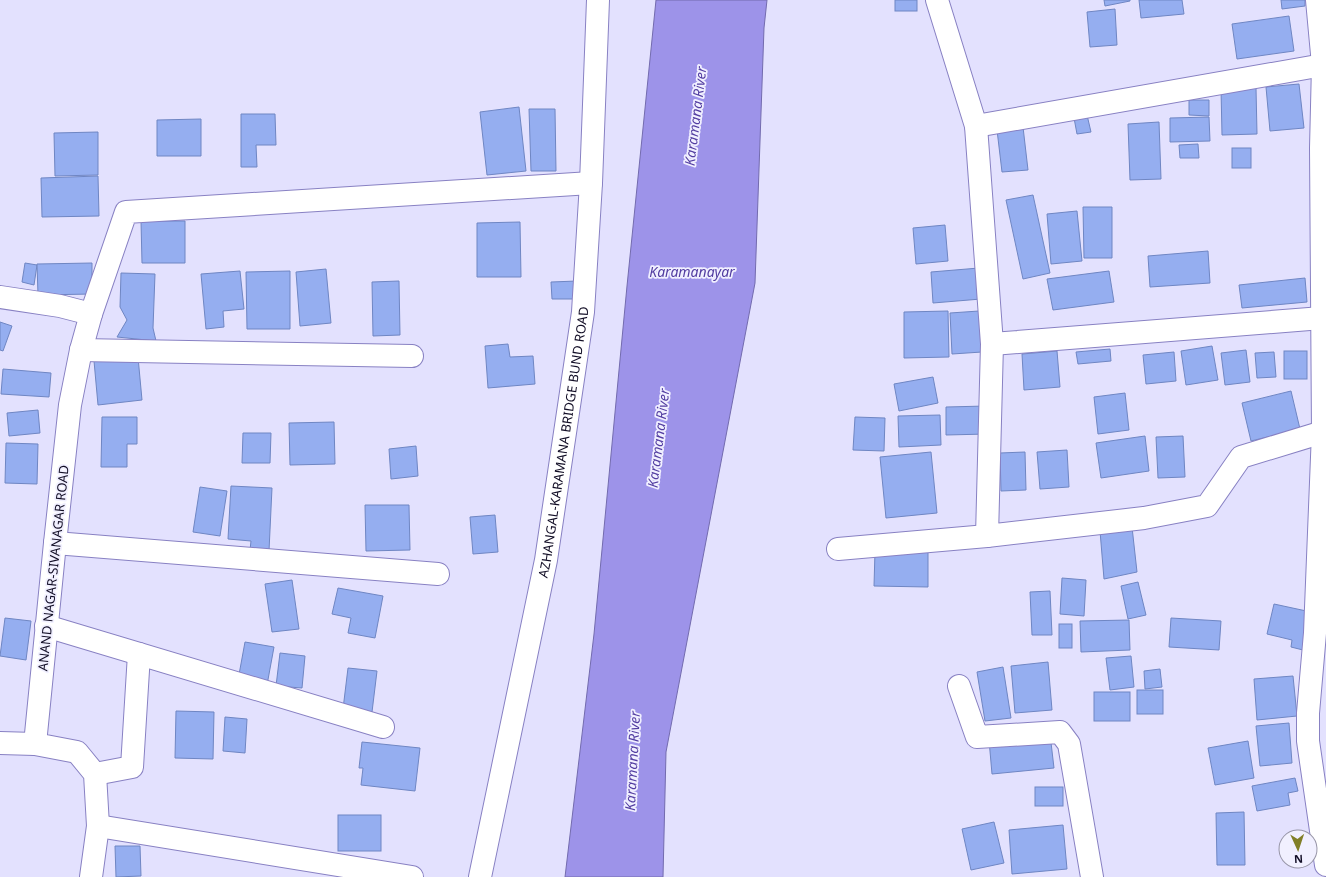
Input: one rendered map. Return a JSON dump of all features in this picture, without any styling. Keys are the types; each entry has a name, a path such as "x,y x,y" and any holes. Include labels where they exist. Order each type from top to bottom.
{"street":[{"name":"AZHANGAL-KARAMANA BRIDGE BUND ROAD","path":"480,877 546,560 582,312 591,183 598,0"},
{"path":"936,0 976,126 992,344 987,536"},
{"path":"1317,0 1323,65 1321,148 1324,432 1315,633 1308,713 1308,741 1326,865"},
{"path":"976,126 1323,65"},
{"name":"ANAND NAGAR-SIVANAGAR ROAD","path":"35,744 54,543 70,405 91,314 126,212 591,183"},
{"path":"0,297 60,306 91,314"},
{"path":"992,344 1322,318"},
{"path":"82,350 412,356"},
{"path":"838,549 987,536 1144,518 1207,506 1242,457 1324,432"},
{"path":"54,543 438,574"},
{"path":"46,626 383,727"},
{"path":"94,774 132,766 140,654"},
{"path":"959,686 977,737 1060,732 1069,744 1092,877"},
{"path":"0,743 35,744 77,752 94,774 98,826 91,877"},
{"path":"98,826 412,877"}],"water":[{"name":"Karamanayar","path":"656,0 767,0 764,28 755,283 666,752 663,877 565,877 594,634"}],"building":[{"path":"895,0 917,0 917,11 895,11"},
{"path":"1104,0 1130,0 1130,1 1105,6"},
{"path":"1139,0 1182,0 1184,14 1141,18"},
{"path":"1281,0 1305,0 1305,6 1282,9"},
{"path":"1115,9 1117,45 1090,47 1087,12"},
{"path":"1289,16 1294,51 1237,59 1232,24"},
{"path":"1299,84 1304,128 1270,131 1266,87"},
{"path":"1256,88 1257,134 1222,135 1221,89"},
{"path":"1189,100 1209,100 1209,116 1189,115"},
{"path":"519,107 526,171 487,175 480,112"},
{"path":"529,109 555,109 556,171 531,171"},
{"path":"241,114 275,114 276,145 256,145 257,167 241,167"},
{"path":"1087,115 1091,132 1077,134 1074,118"},
{"path":"1209,117 1210,141 1170,142 1170,118"},
{"path":"201,119 201,156 157,156 157,120"},
{"path":"1159,122 1161,179 1130,180 1128,124"},
{"path":"1023,127 1028,170 1002,172 997,130"},
{"path":"98,132 98,175 55,176 54,133"},
{"path":"1198,144 1199,158 1180,158 1179,145"},
{"path":"1232,148 1251,148 1251,168 1232,168"},
{"path":"98,176 99,216 42,217 41,178"},
{"path":"1033,195 1050,273 1023,279 1006,200"},
{"path":"1083,207 1112,207 1112,258 1084,258"},
{"path":"1077,211 1082,261 1051,264 1047,214"},
{"path":"141,221 185,221 185,263 142,263"},
{"path":"520,222 521,277 477,277 477,223"},
{"path":"945,225 948,261 916,264 913,228"},
{"path":"1208,251 1210,283 1150,287 1148,256"},
{"path":"25,263 37,265 34,285 22,282"},
{"path":"92,263 92,294 38,295 37,264"},
{"path":"979,268 981,299 933,303 931,272"},
{"path":"326,269 331,323 300,326 296,272"},
{"path":"240,271 244,309 223,311 224,327 206,329 201,274"},
{"path":"290,271 290,329 247,329 246,272"},
{"path":"1109,271 1114,302 1053,310 1047,279"},
{"path":"121,273 155,274 153,328 156,341 117,337 127,320 120,307"},
{"path":"1305,278 1307,302 1242,308 1239,285"},
{"path":"399,281 400,335 373,336 372,282"},
{"path":"577,281 578,299 552,299 551,282"},
{"path":"948,311 949,357 904,358 904,312"},
{"path":"979,311 982,352 952,354 950,313"},
{"path":"0,322 12,326 3,351 0,350"},
{"path":"508,344 510,357 533,356 535,384 488,388 485,346"},
{"path":"1212,346 1218,380 1186,385 1181,351"},
{"path":"1110,349 1111,361 1078,364 1076,352"},
{"path":"1246,350 1250,382 1225,385 1221,353"},
{"path":"1057,351 1060,387 1024,390 1022,354"},
{"path":"1284,351 1307,351 1307,379 1284,379"},
{"path":"1174,352 1176,381 1146,384 1143,355"},
{"path":"1274,352 1276,377 1257,378 1255,353"},
{"path":"138,357 142,400 98,405 94,361"},
{"path":"3,369 51,373 49,397 1,394"},
{"path":"933,377 938,403 899,411 894,384"},
{"path":"1291,391 1300,429 1251,441 1242,403"},
{"path":"1125,393 1129,430 1098,434 1094,397"},
{"path":"986,406 987,434 946,435 946,407"},
{"path":"38,410 40,433 9,436 7,413"},
{"path":"940,415 941,445 899,447 898,416"},
{"path":"102,417 137,417 137,444 127,444 127,467 101,467"},
{"path":"855,417 885,418 884,451 853,450"},
{"path":"334,422 335,464 290,465 289,423"},
{"path":"243,433 271,433 270,463 242,463"},
{"path":"1145,436 1149,471 1101,478 1096,443"},
{"path":"1183,436 1185,477 1158,478 1156,437"},
{"path":"6,443 38,444 37,484 5,483"},
{"path":"416,446 418,476 391,479 389,449"},
{"path":"1067,450 1069,487 1040,489 1037,452"},
{"path":"931,452 937,513 886,518 880,457"},
{"path":"1025,452 1026,490 1001,491 1000,453"},
{"path":"231,486 272,488 269,551 250,550 251,541 228,539"},
{"path":"200,487 227,491 220,536 193,532"},
{"path":"365,505 409,505 410,550 366,551"},
{"path":"495,515 498,552 473,554 470,517"},
{"path":"1132,527 1137,572 1104,579 1100,531"},
{"path":"875,551 928,551 928,587 874,586"},
{"path":"1062,578 1086,580 1084,616 1060,614"},
{"path":"292,580 299,629 272,632 265,584"},
{"path":"1138,582 1146,615 1128,619 1121,586"},
{"path":"338,588 383,596 375,638 348,633 351,618 332,614"},
{"path":"1050,591 1052,635 1032,635 1030,592"},
{"path":"1274,604 1311,612 1303,650 1291,647 1292,640 1267,634"},
{"path":"5,618 31,621 26,660 0,656"},
{"path":"1171,618 1221,621 1219,650 1169,647"},
{"path":"1129,620 1130,650 1081,652 1080,621"},
{"path":"1059,624 1072,624 1072,648 1059,648"},
{"path":"245,642 274,647 267,685 238,680"},
{"path":"280,653 305,656 302,688 276,686"},
{"path":"1131,656 1134,687 1110,690 1106,658"},
{"path":"1048,662 1052,710 1015,713 1011,666"},
{"path":"1003,667 1011,718 985,721 977,672"},
{"path":"348,668 377,671 372,712 343,709"},
{"path":"1160,669 1162,687 1145,689 1144,671"},
{"path":"1293,676 1297,716 1257,720 1254,679"},
{"path":"1137,690 1163,690 1163,714 1137,714"},
{"path":"1094,692 1130,692 1130,721 1094,721"},
{"path":"176,711 214,712 213,759 175,758"},
{"path":"225,717 247,719 245,753 223,751"},
{"path":"1289,723 1292,763 1260,766 1256,726"},
{"path":"1050,734 1054,768 992,774 989,740"},
{"path":"1248,741 1254,778 1215,785 1208,748"},
{"path":"362,742 420,748 415,791 361,785 363,768 359,768"},
{"path":"1295,778 1298,791 1288,793 1290,805 1257,811 1252,786"},
{"path":"1035,787 1063,787 1063,806 1035,806"},
{"path":"1244,812 1245,865 1217,865 1216,813"},
{"path":"338,815 381,815 381,851 338,851"},
{"path":"994,822 1004,863 971,870 962,829"},
{"path":"1063,825 1067,869 1012,874 1009,830"},
{"path":"115,846 140,846 141,876 116,877"}],"water label":[{"name":"Karamana River","path":"695,116"},
{"name":"Karamana River","path":"658,438"},
{"name":"Karamana River","path":"632,761"}]}
